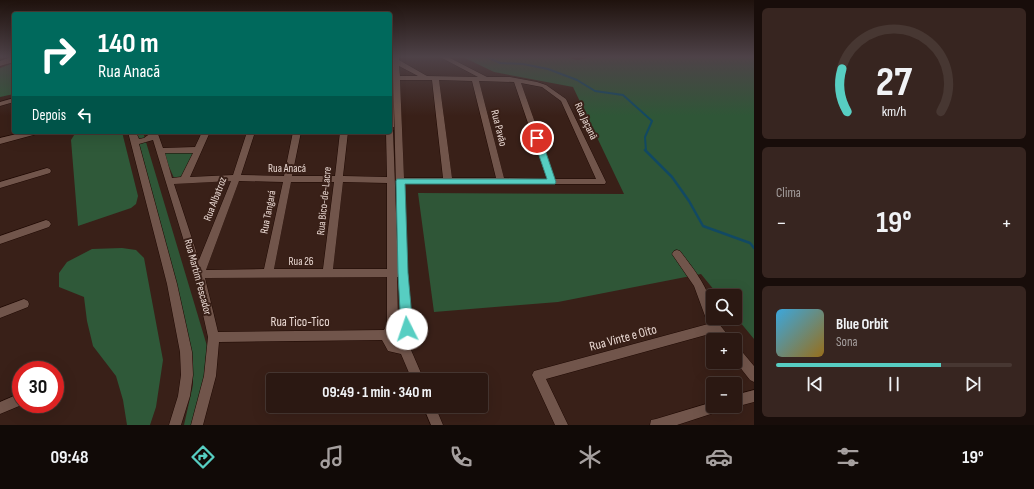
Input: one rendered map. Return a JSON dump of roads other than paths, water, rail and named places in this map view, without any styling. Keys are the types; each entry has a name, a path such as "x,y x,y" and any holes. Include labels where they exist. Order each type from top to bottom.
{"street":[{"path":"407,329 403,273 400,181 392,77 485,78"},
{"path":"435,78 448,182"},
{"name":"Rua Jaçanã","path":"485,78 535,83 556,93 564,100 602,182 552,182"},
{"name":"Rua Pavão","path":"475,79 501,182"},
{"path":"400,181 552,182 517,80"},
{"path":"0,104 12,101"},
{"path":"0,141 26,134"},
{"path":"132,135 139,141 148,139 154,134"},
{"name":"Rua Martim Pescador","path":"155,134 199,274 214,337 210,376 197,425"},
{"path":"184,180 205,134"},
{"name":"Rua Albatroz","path":"199,274 236,178 250,134"},
{"name":"Rua Tangará","path":"268,274 297,134"},
{"name":"Rua Bico-de-Lacre","path":"328,273 344,134"},
{"path":"390,134 391,273 390,331 390,345 397,348 404,348 410,342 410,332 400,325 390,331"},
{"path":"132,135 172,284 186,352 187,375 184,396 175,425"},
{"path":"159,150 197,150"},
{"path":"0,186 47,172"},
{"name":"Rua Anacá","path":"169,181 236,178 390,180"},
{"path":"0,240 46,224"},
{"path":"677,254 698,284 716,327 721,333"},
{"name":"Rua 26","path":"199,274 403,273"},
{"path":"0,313 24,304"},
{"name":"Rua Vinte e Oito","path":"562,425 538,376 716,327"},
{"name":"Rua Tico-Tico","path":"214,337 390,331"},
{"path":"404,348 415,373"},
{"path":"742,361 754,376"},
{"path":"742,399 754,396"},
{"path":"0,408 12,402"},
{"path":"656,425 706,410"},
{"path":"432,413 437,425"}],"waterway":[{"path":"569,77 595,91 623,95 652,121 645,137 646,151"},
{"path":"646,151 672,177 689,201 703,226 750,243 754,248"}]}
